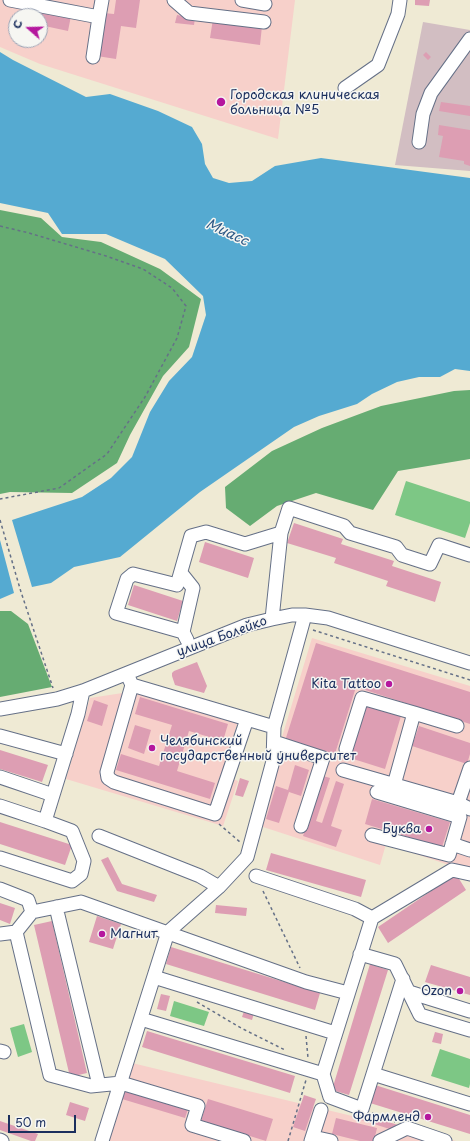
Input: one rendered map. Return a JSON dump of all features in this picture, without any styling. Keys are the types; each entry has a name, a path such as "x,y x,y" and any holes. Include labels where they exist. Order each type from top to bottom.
{"street":[{"path":"10,0 99,17"},
{"path":"93,57 102,0"},
{"path":"174,0 189,13 264,22"},
{"path":"242,0 265,4"},
{"path":"345,88 378,65 398,14 400,0"},
{"path":"420,142 423,114 431,93 470,39"},
{"path":"272,619 281,532 289,508 344,526 350,533 396,548 402,555 430,564 439,545 470,555"},
{"path":"183,632 116,613 127,579 133,574 177,586 191,536 206,532 245,544 281,532"},
{"path":"180,573 194,588 183,632 192,648"},
{"name":"улица Болейко","path":"0,709 57,699 130,680 192,648 247,625 272,619 334,620 469,659"},
{"path":"102,1141 168,932 219,887 247,857 274,761 274,727 303,620"},
{"path":"247,719 215,814 114,782 108,778 107,772 130,680 274,727"},
{"path":"45,821 78,714 83,691"},
{"path":"346,749 362,698 457,726"},
{"path":"394,785 414,713"},
{"path":"0,736 66,754"},
{"path":"274,742 324,758 301,826"},
{"path":"344,770 464,806 470,768"},
{"path":"0,777 53,795"},
{"path":"372,835 450,855 460,817 377,792"},
{"path":"0,806 72,831 84,860 81,874 72,881 0,858"},
{"path":"99,836 200,876 219,887"},
{"path":"452,844 470,850"},
{"path":"403,979 362,1109 330,1097 323,1074 372,918 452,870 470,874"},
{"path":"256,876 355,908 372,918"},
{"path":"0,890 28,900 32,912"},
{"path":"0,934 16,932 32,912 81,902 306,982 348,993"},
{"path":"56,907 99,1085"},
{"path":"16,932 50,1076 91,1086 120,1083 198,1106 192,1125 244,1141"},
{"path":"360,954 396,964 420,1015 470,1030"},
{"path":"154,977 335,1033"},
{"path":"409,992 470,1011"},
{"path":"140,1019 323,1074"},
{"path":"373,1074 470,1104"},
{"path":"321,1110 312,1139 331,1141"},
{"path":"386,1140 407,1128 445,1141"}],"path":[{"path":"0,226 29,232 143,269 172,288 186,306 177,338 145,397 107,454 59,488 0,499"},
{"path":"0,520 21,592 57,699"},
{"path":"303,620 470,680"},
{"path":"218,824 242,844 247,857"},
{"path":"256,876 306,982"},
{"path":"194,1001 288,1053"},
{"path":"288,1141 309,1070 306,1034 300,1022"},
{"path":"362,1109 407,1128"}],"shaded area":[{"name":"Городская клиническая больница №5","path":"0,0 295,0 278,139 40,64 0,47"},
{"path":"423,22 470,30 470,171 395,165"},
{"path":"312,638 470,686 470,872 386,844 380,865 260,826 284,747 282,737"},
{"name":"Челябинский государственный университет","path":"142,690 238,721 221,775 238,781 223,826 66,779 90,698"},
{"path":"132,1063 456,1141 105,1141"}],"green space":[{"path":"0,210 41,218 62,237 101,242 160,269 201,299 189,347 163,376 130,435 117,463 72,493 10,492 0,494"},
{"path":"470,390 470,459 398,471 373,510 316,493 277,506 250,526 226,508 225,487 272,451 322,428 381,406 454,391"},
{"path":"406,481 470,502 470,523 465,538 395,515"},
{"path":"0,611 11,611 28,624 52,687 0,697"},
{"path":"174,1001 209,1012 204,1026 170,1016"},
{"path":"24,1024 32,1052 18,1057 10,1028"},
{"path":"440,1049 470,1059 469,1088 431,1076"}],"water":[{"name":"Миасс","path":"0,52 86,97 110,94 158,111 192,127 202,144 205,164 213,178 229,183 252,181 275,166 321,158 470,178 470,371 455,369 440,377 419,377 397,382 372,394 357,404 319,416 294,427 200,492 120,557 74,567 51,583 32,587 12,520 82,497 111,478 132,457 150,412 169,381 192,357 206,315 203,296 165,259 106,234 62,234 48,213 0,203"},
{"path":"0,540 14,593 0,599"}],"building":[{"path":"116,0 140,0 136,28 121,26 116,59 97,56 104,13 114,14"},
{"path":"415,0 430,0 429,6 415,5"},
{"path":"48,12 71,16 68,31 48,27"},
{"path":"177,15 195,18 194,25 175,23"},
{"path":"213,19 262,26 260,45 210,38"},
{"path":"426,52 431,57 428,60 423,55"},
{"path":"441,102 470,106 470,116 439,111"},
{"path":"439,125 470,130 470,166 464,164 464,161 439,157 443,136 438,135"},
{"path":"294,523 343,539 341,544 394,561 392,566 441,582 435,602 386,586 388,581 334,563 336,558 287,543"},
{"path":"205,542 254,558 248,578 199,562"},
{"path":"134,585 183,601 177,621 128,605"},
{"path":"316,643 470,692 470,724 356,687 334,757 285,741"},
{"path":"197,662 207,686 204,693 175,685 172,673"},
{"path":"140,697 228,724 223,741 189,731 177,771 215,783 210,799 116,770 121,754 159,766 172,725 135,714"},
{"path":"94,700 108,705 102,726 87,721"},
{"path":"364,704 401,716 385,769 347,757"},
{"path":"135,725 151,730 144,754 128,748"},
{"path":"419,726 470,743 470,754 467,764 412,746"},
{"path":"0,750 48,765 42,782 0,769"},
{"path":"295,765 309,770 301,796 289,792 279,823 266,819 276,786 288,790"},
{"path":"323,776 330,778 316,821 322,823 336,781 344,784 331,826 342,830 336,847 303,836"},
{"path":"240,778 249,781 243,797 235,795"},
{"path":"372,799 450,822 442,847 365,824"},
{"path":"0,822 72,845 65,865 0,844"},
{"path":"271,853 366,880 361,897 266,870"},
{"path":"108,857 122,884 157,895 154,902 117,891 101,860"},
{"path":"456,874 466,890 388,943 378,927"},
{"path":"0,903 15,908 10,924 0,920"},
{"path":"216,905 247,908 246,916 215,913"},
{"path":"97,916 121,924 113,949 89,942"},
{"path":"52,921 87,1073 70,1077 34,925"},
{"path":"171,947 320,993 315,1010 166,964"},
{"path":"370,964 388,970 349,1095 332,1090"},
{"path":"431,965 470,977 470,995 425,982"},
{"path":"161,994 170,996 166,1011 157,1009"},
{"path":"244,1011 254,1013 252,1020 242,1017"},
{"path":"147,1031 295,1076 290,1093 142,1047"},
{"path":"435,1032 443,1034 441,1044 432,1042"},
{"path":"375,1085 470,1115 470,1134 370,1103"},
{"path":"125,1090 188,1109 185,1118 122,1099"},
{"path":"304,1095 316,1099 305,1131 293,1127"},
{"path":"208,1099 273,1119 266,1141 201,1121"},
{"path":"70,1102 89,1108 85,1121 66,1115"},
{"path":"360,1113 398,1125 396,1131 358,1119"},
{"path":"336,1118 377,1128 374,1141 360,1141 332,1134"},
{"path":"0,1121 38,1134 35,1141 0,1130"}],"place":[{"name":"Городская клиническая больница №5","path":"221,102"},
{"name":"Kita Tattoo","path":"389,684"},
{"name":"Челябинский государственный университет","path":"152,748"},
{"name":"Буква","path":"429,829"},
{"name":"Магнит","path":"102,934"},
{"name":"Ozon","path":"460,991"},
{"name":"Фармленд","path":"428,1117"}]}
